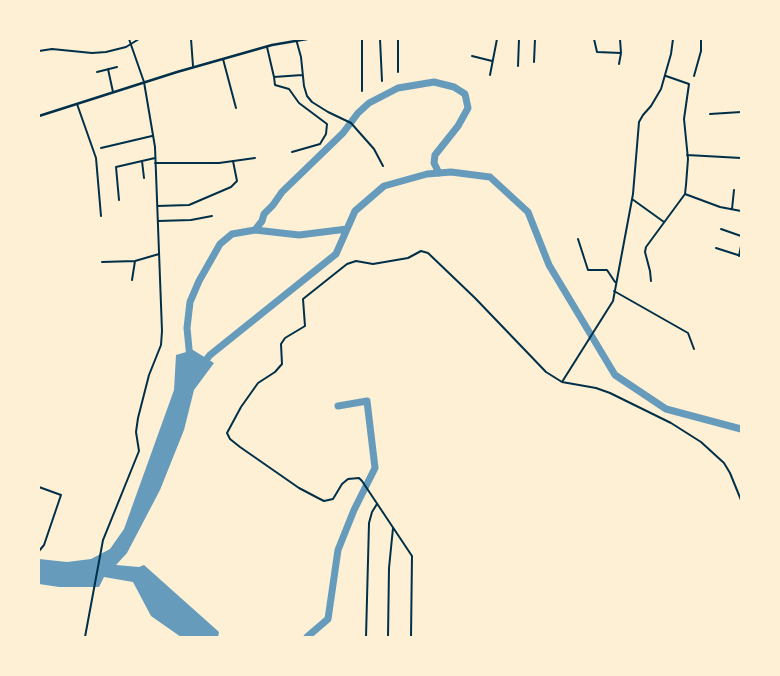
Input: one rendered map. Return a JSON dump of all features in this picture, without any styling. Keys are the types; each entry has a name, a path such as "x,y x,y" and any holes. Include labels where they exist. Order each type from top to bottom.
{"street":[{"path":"85,637 103,540 139,451 136,432 138,418 149,375 161,345 155,158 144,82 128,39"},
{"path":"39,51 52,49 99,53 113,51 139,39"},
{"path":"191,39 193,67"},
{"path":"39,116 223,58 267,46 307,39"},
{"path":"362,39 362,91"},
{"path":"380,39 382,81"},
{"path":"398,39 398,72"},
{"path":"490,75 497,39"},
{"path":"518,66 519,39"},
{"path":"534,62 535,39"},
{"path":"594,39 597,52 621,53"},
{"path":"619,64 621,53 620,39"},
{"path":"562,382 612,301 632,199 639,122 652,106 666,76 672,54 673,39"},
{"path":"694,76 701,51 701,39"},
{"path":"296,40 301,57 305,92 309,99 328,112 351,123 374,149 384,166"},
{"path":"267,46 275,85 289,89 299,103 327,124 326,134 320,144 292,152"},
{"path":"472,56 492,61"},
{"path":"223,58 236,108"},
{"path":"97,72 117,67"},
{"path":"108,69 113,92"},
{"path":"274,77 302,75"},
{"path":"651,281 645,252 646,247 685,194 687,155 684,119 689,84 666,76"},
{"path":"77,104 96,158 101,216"},
{"path":"710,114 741,112"},
{"path":"101,148 152,136"},
{"path":"687,155 741,158"},
{"path":"119,200 116,167 155,158"},
{"path":"155,163 233,162 255,158"},
{"path":"142,161 144,178"},
{"path":"156,206 189,205 231,187 238,181 233,162"},
{"path":"732,209 734,190"},
{"path":"685,194 741,211"},
{"path":"632,199 664,222"},
{"path":"157,222 191,220 212,216"},
{"path":"721,229 741,236"},
{"path":"578,239 588,270 607,270 615,282"},
{"path":"716,248 740,256 741,246"},
{"path":"411,637 412,559 410,553 362,481 359,478 348,479 342,484 333,499 324,500 298,488 240,447 230,439 227,433 240,407 258,383 275,372 282,364 281,344 285,338 305,326 303,299 348,264 356,261 374,264 408,258 421,251 428,253 475,298 546,372 562,382 596,388 610,393 671,423 701,442 724,463 741,500"},
{"path":"102,262 135,261 159,254"},
{"path":"132,280 135,261"},
{"path":"614,291 688,333 694,349"},
{"path":"39,487 62,496 44,545 39,551"},
{"path":"366,637 369,523 372,512 377,504"},
{"path":"388,637 389,568 393,528"}],"water":[{"path":"193,350 214,363 194,390 184,430 160,490 127,553 116,565 139,567 144,565 219,632 218,637 181,637 151,616 133,582 104,577 99,587 59,587 39,584 39,559 67,562 91,559 110,549 124,529 174,390 176,355"}],"waterway":[{"path":"255,230 262,221 264,214 282,192 343,133 358,113 369,103 398,88 434,82 454,87 465,94 468,108 458,126 435,155 434,163 439,173"},
{"path":"202,365 210,355 336,254 355,211 384,186 427,174 451,172 490,177 528,212 549,265 615,375 666,409 741,429"},
{"path":"190,359 187,328 190,302 199,281 220,244 232,234 255,230 299,235 347,229"},
{"path":"307,637 328,619 338,550 354,510 375,468 367,401 338,406"}]}
